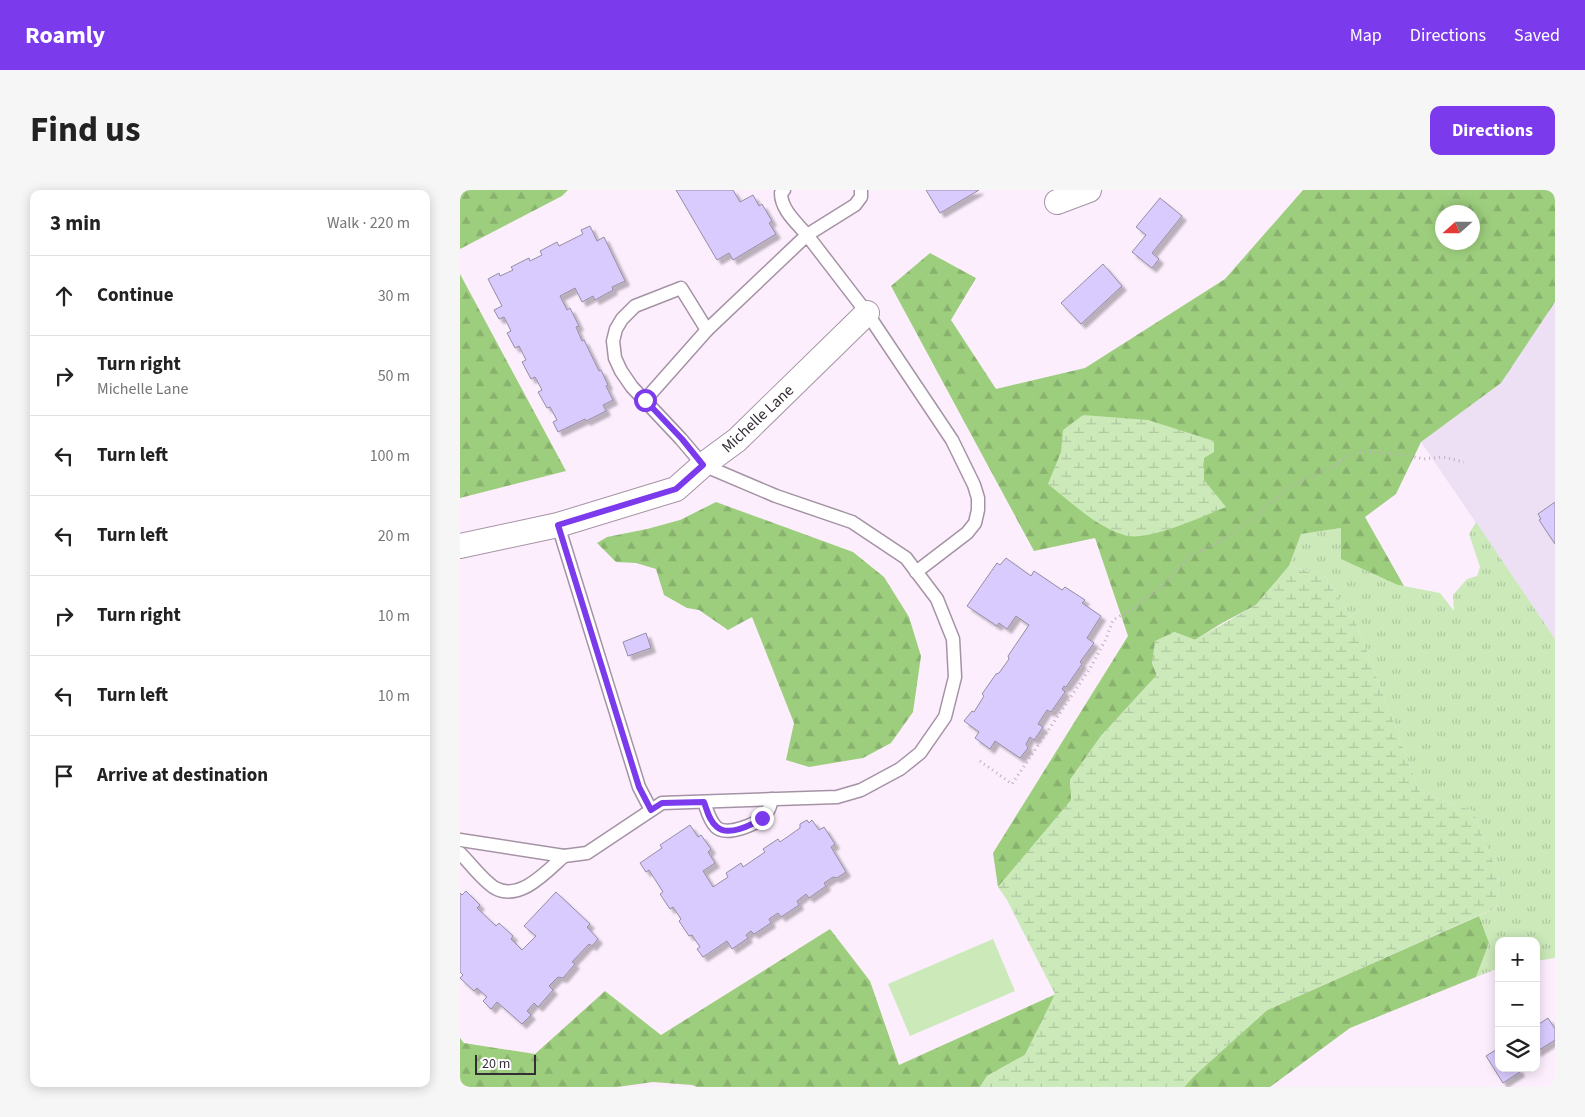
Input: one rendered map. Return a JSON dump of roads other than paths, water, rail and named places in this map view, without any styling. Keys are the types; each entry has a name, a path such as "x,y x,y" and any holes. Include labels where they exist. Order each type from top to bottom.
{"street":[{"path":"1057,202 1090,190"},
{"name":"Michelle Lane","path":"460,546 558,525 676,489 703,465 737,440 867,313"}],"lane":[{"path":"784,190 781,193 781,201 786,209 867,313 952,440 974,486 978,498 975,522 967,533 916,572"},
{"path":"645,400 707,330 807,235 855,205 862,198 861,190"},
{"path":"460,840 564,856 587,853 662,803 837,797 861,790 900,769 920,752 945,717 956,676 953,639 937,599 906,558 852,522 776,496 703,465 682,439 632,387 621,372 615,358 614,341 616,330 622,319 635,306 681,288 707,330"},
{"path":"558,525 639,787 651,810"},
{"path":"704,802 711,820 718,828 726,831 752,825 768,812 772,799"},
{"path":"460,853 494,888 504,892 512,892 532,883 564,856"}]}
